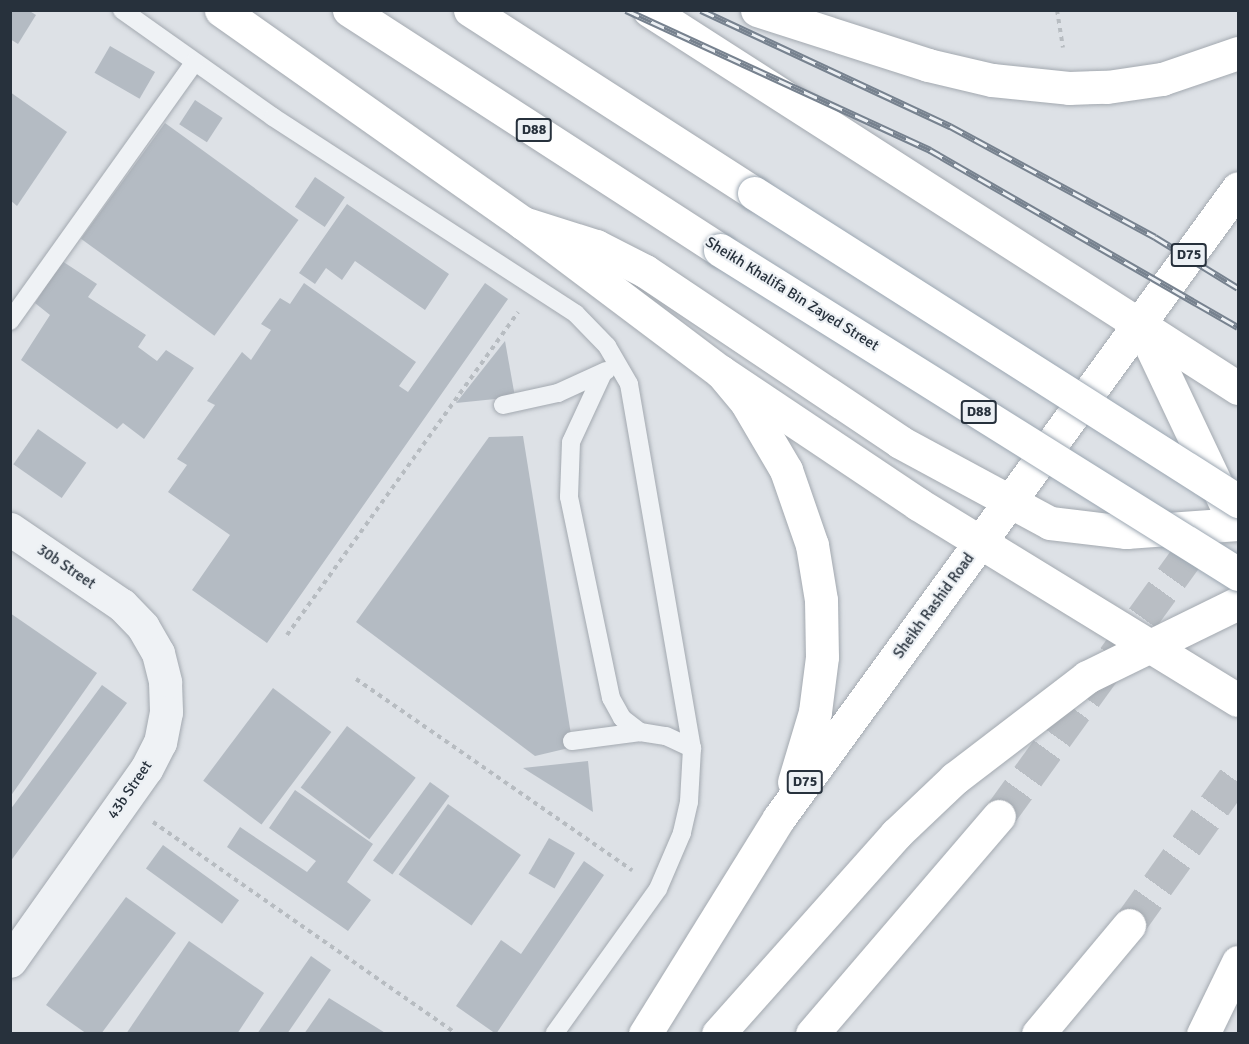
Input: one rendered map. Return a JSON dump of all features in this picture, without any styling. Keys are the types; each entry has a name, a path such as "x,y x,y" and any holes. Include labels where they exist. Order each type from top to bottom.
{"main road":[{"path":"221,10 523,224 721,372 918,504 1239,700"},
{"name":"Sheikh Khalifa Bin Zayed Street","path":"349,10 720,250 1239,574"},
{"path":"470,10 1237,522"},
{"path":"649,10 1239,388"},
{"path":"758,10 928,66 992,80 1069,88 1107,87 1162,79 1239,54"},
{"name":"Sheikh Rashid Road","path":"645,1034 779,818 1239,188"},
{"path":"523,224 596,246 645,271 900,442 1009,503 1050,523 1085,529 1126,532 1237,522"},
{"path":"1140,323 1237,522"},
{"path":"721,372 746,402 786,470 812,545 821,600 822,657 815,712 800,766 779,818"},
{"path":"718,1034 896,834 956,778 1087,677 1239,603"},
{"path":"812,1034 999,816"},
{"path":"1038,1034 1129,925"},
{"path":"1203,1034 1239,962"}],"street":[{"name":"30b Street","path":"10,529 122,605"},
{"name":"43b Street","path":"10,961 123,801 160,742 166,712 165,682 158,653 142,627 122,605"}],"lane":[{"path":"122,10 194,63 576,314 607,346 611,369 635,405 692,748 689,802 682,833 658,889 554,1034"},
{"path":"10,321 194,63"},
{"path":"503,405 558,393 611,369"},
{"path":"611,369 577,425 567,479 611,698 622,718 640,732"},
{"path":"572,741 640,732 666,736 692,748"}],"path":[{"path":"287,635 536,286"},
{"path":"356,679 658,889"},
{"path":"123,801 457,1034"}],"building":[{"path":"10,10 28,10 36,15 18,44 10,39"},
{"path":"110,46 155,72 140,99 94,73"},
{"path":"10,92 67,132 17,206 10,200"},
{"path":"195,100 223,118 207,142 179,124"},
{"path":"165,123 298,220 214,336 81,239"},
{"path":"315,177 345,197 325,227 295,207"},
{"path":"347,204 449,274 425,310 355,261 342,280 326,268 315,284 299,273"},
{"path":"62,261 97,284 88,297 146,335 138,347 157,361 166,350 194,368 144,439 123,423 117,429 21,360 50,315 35,303"},
{"path":"304,283 416,362 399,386 408,392 485,283 508,299 267,643 192,590 230,535 168,492 187,465 177,459 215,405 207,401 242,352 251,360 271,330 261,324 280,298 290,304"},
{"path":"505,341 515,397 456,403"},
{"path":"38,429 86,463 62,498 13,464"},
{"path":"523,436 573,747 535,756 356,622 489,437"},
{"path":"10,613 97,673 10,797"},
{"path":"102,685 127,703 10,862 10,810"},
{"path":"273,688 331,732 261,825 203,781"},
{"path":"347,726 416,778 369,839 301,787"},
{"path":"588,761 593,812 523,768"},
{"path":"430,782 449,796 392,875 373,860"},
{"path":"295,790 373,844 347,882 371,900 348,931 227,847 240,827 307,872 316,861 269,828"},
{"path":"448,804 521,855 472,925 399,874"},
{"path":"549,838 575,853 554,889 528,874"},
{"path":"163,845 239,900 222,924 146,868"},
{"path":"584,861 604,875 496,1034 456,1006 501,940 521,954"},
{"path":"126,897 176,933 101,1034 87,1034 46,1005"},
{"path":"189,941 264,993 237,1034 126,1034"},
{"path":"311,956 331,970 287,1034 257,1034"},
{"path":"329,998 387,1034 304,1034"}],"tunnel":[{"path":"999,816 1211,523"},
{"path":"1129,925 1238,773"}],"railway":[{"path":"626,10 930,150 1238,327"},
{"path":"701,10 950,126 1155,237 1238,288"}]}
